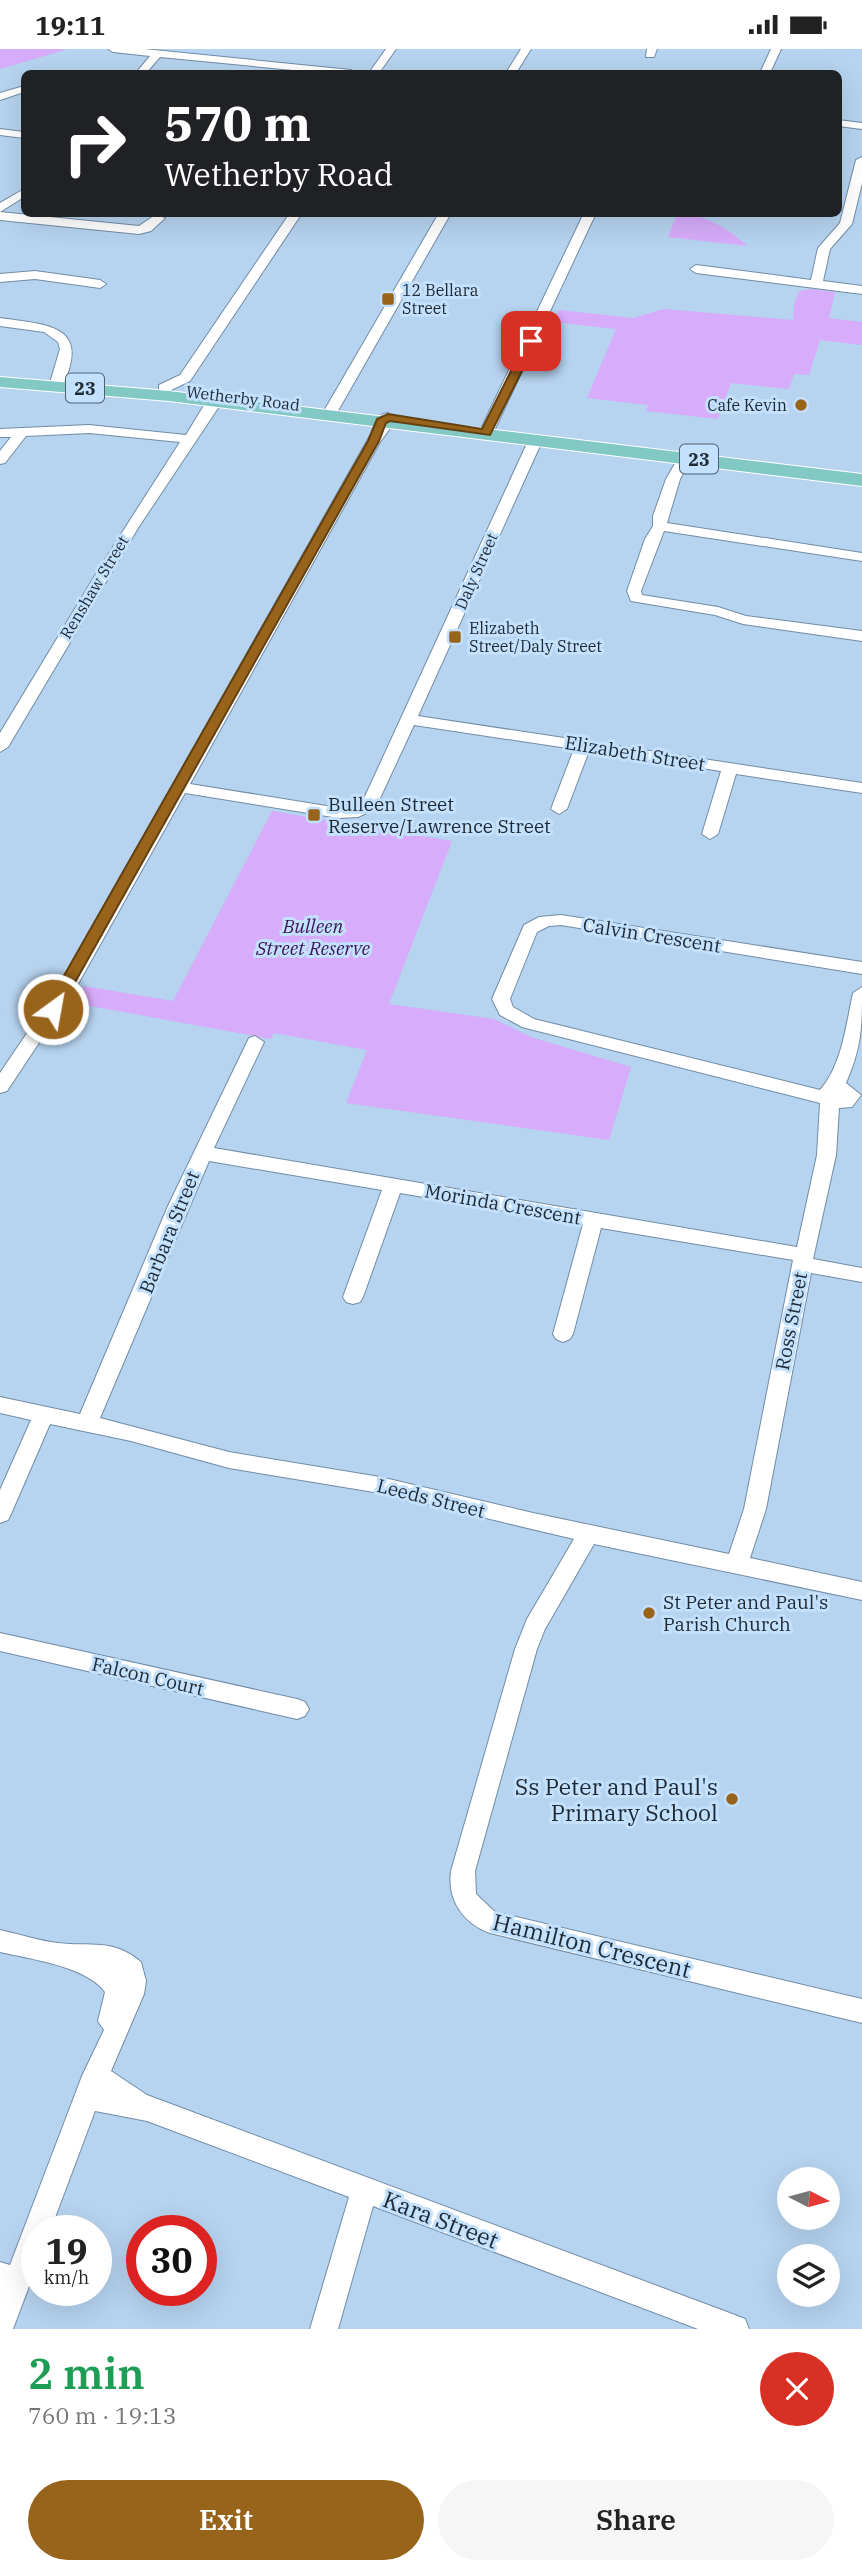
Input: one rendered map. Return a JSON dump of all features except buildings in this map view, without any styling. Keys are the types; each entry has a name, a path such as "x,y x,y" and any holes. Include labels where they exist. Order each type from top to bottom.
{"main road":[{"name":"Wetherby Road","path":"0,372 862,480"},
{"name":"Wetherby Road","path":"0,382 58,381 164,388 187,384 213,400"}],"street":[{"path":"113,49 284,70"},
{"path":"376,70 391,49"},
{"path":"513,70 526,49"},
{"path":"766,70 776,49"},
{"path":"144,70 157,54"},
{"path":"0,97 21,90"},
{"path":"842,124 862,126"},
{"path":"0,132 21,135"},
{"path":"816,284 824,249 846,223 862,160"},
{"path":"0,208 21,194"},
{"path":"0,216 140,234 154,227 160,217"},
{"path":"187,384 293,217"},
{"path":"329,412 443,217"},
{"path":"486,433 588,217"},
{"path":"696,269 862,290"},
{"path":"0,278 35,275 100,285"},
{"path":"0,322 42,328 61,336 66,349 58,381"},
{"name":"Renshaw Street","path":"0,747 112,557 213,400"},
{"path":"0,1087 69,984 385,420"},
{"path":"0,433 89,429 155,437 189,437"},
{"path":"0,460 22,432"},
{"name":"Daly Street","path":"179,787 339,813 358,812 372,801 536,439"},
{"path":"681,457 660,516 660,526 652,539 634,591 636,598 718,611 743,620 862,636"},
{"path":"660,526 862,557"},
{"name":"Elizabeth Street","path":"408,719 862,788"},
{"path":"559,809 584,745"},
{"path":"710,834 730,768"},
{"name":"Calvin Crescent","path":"844,1096 783,1085 528,1023 506,1011 501,999 530,929 545,921 561,920 862,968"},
{"name":"Ross Street","path":"743,1566 755,1535 755,1509 803,1259 831,1133 844,1096 848,1056 862,993"},
{"name":"Barbara Street","path":"87,1423 202,1153 255,1042"},
{"name":"Morinda Crescent","path":"202,1153 594,1219 803,1259 862,1275"},
{"path":"354,1297 393,1185"},
{"path":"564,1334 594,1219"},
{"name":"Leeds Street","path":"0,1405 87,1423 229,1460 380,1485 588,1534 862,1591"},
{"path":"0,1514 44,1414"},
{"name":"Hamilton Crescent","path":"588,1534 535,1626 526,1649 463,1871 461,1891 465,1900 480,1916 490,1922 862,2011"},
{"name":"Falcon Court","path":"0,1642 297,1709"},
{"path":"0,1941 124,1976 118,1990 106,2049 9,2278 0,2326"},
{"name":"Kara Street","path":"91,2086 735,2329"},
{"path":"324,2329 364,2190"}],"green space":[{"path":"0,49 61,49 65,50 0,69"},
{"path":"676,217 700,217 716,223 748,246 668,237"},
{"path":"812,289 835,292 829,318 862,322 862,345 820,340 809,375 794,374 789,389 731,383 718,419 646,411 648,405 587,398 616,329 553,322 559,310 633,318 664,309 793,320 794,304 799,291"},
{"name":"Bulleen Street Reserve","path":"272,811 452,841 389,1004 494,1019 531,1037 631,1067 609,1140 346,1103 367,1050 274,1033 271,1039 74,1003 84,986 173,1001"}],"place":[{"name":"12 Bellara Street","path":"388,299"},
{"name":"Cafe Kevin","path":"801,405"},
{"name":"Elizabeth Street/Daly Street","path":"455,637"},
{"name":"Bulleen Street Reserve/Lawrence Street","path":"314,815"},
{"name":"St Peter and Paul's Parish Church","path":"649,1613"},
{"name":"Ss Peter and Paul's Primary School","path":"732,1799"}],"route":[{"path":"53,1009 374,441 375,432 381,422 388,417 486,433 531,341"}]}
